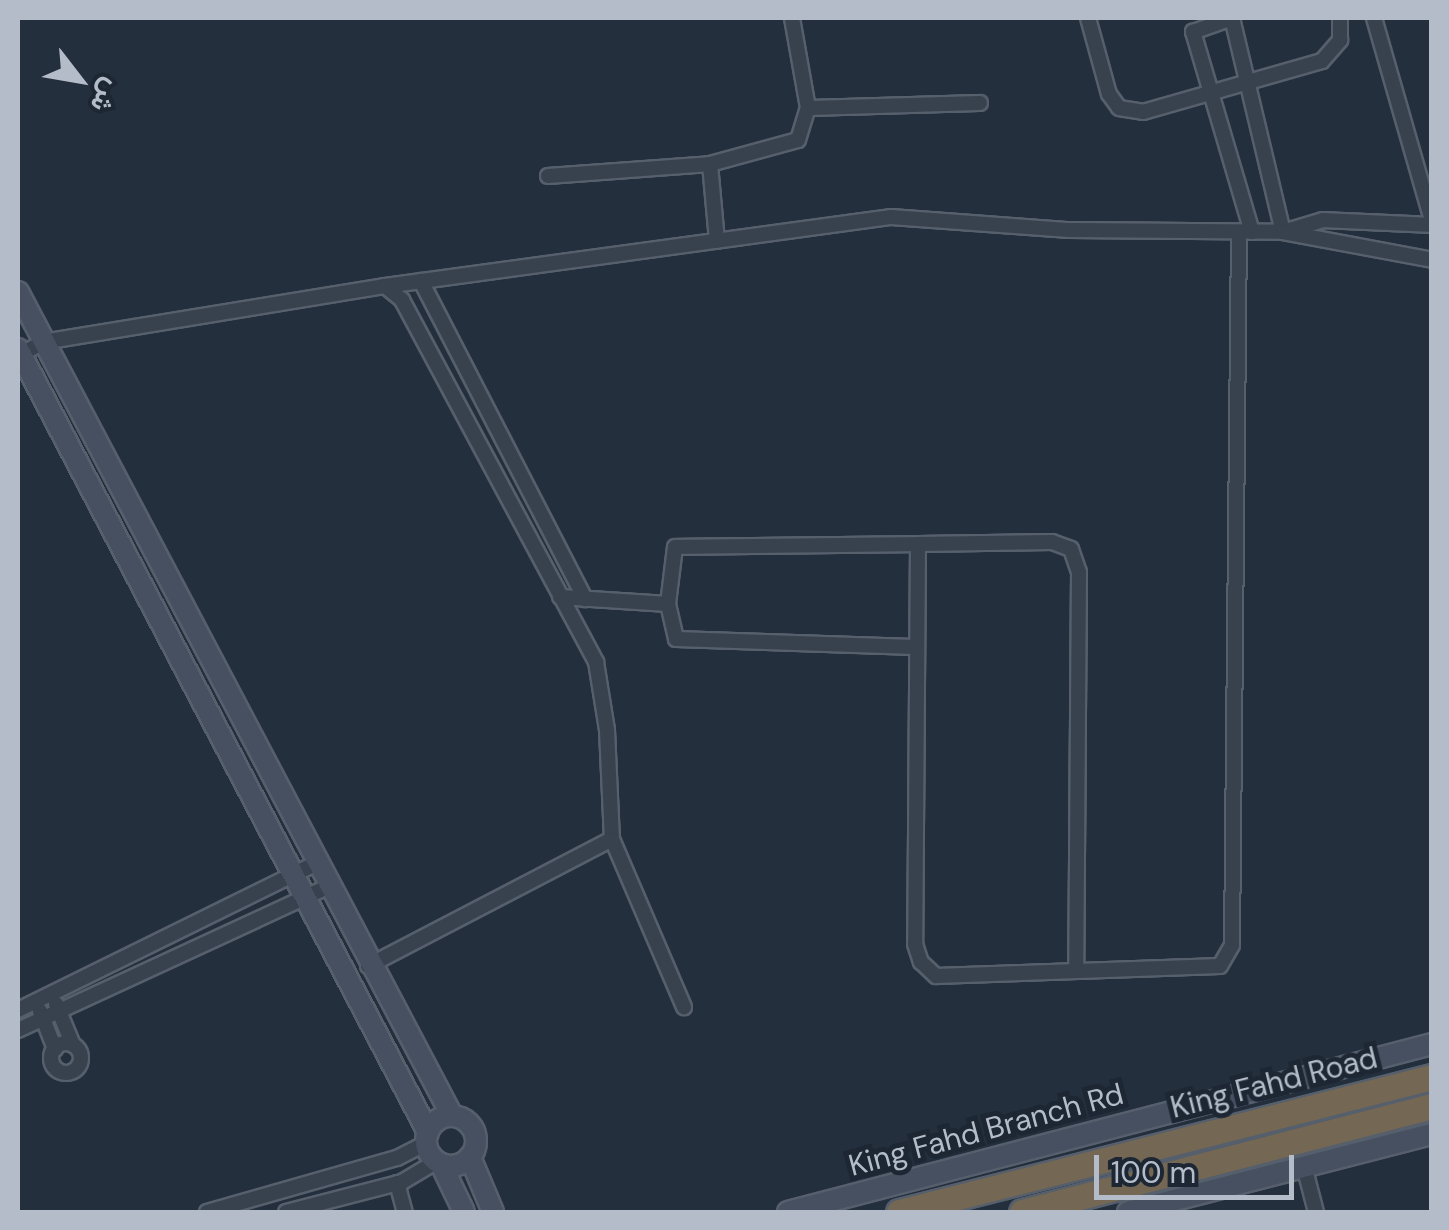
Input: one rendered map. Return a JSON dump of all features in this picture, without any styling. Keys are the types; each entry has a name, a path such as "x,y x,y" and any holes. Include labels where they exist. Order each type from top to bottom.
{"highway":[{"name":"King Fahd Road","path":"899,1212 1432,1076"},
{"name":"King Fahd Road","path":"1022,1212 1432,1106"},
{"path":"1046,1212 1191,1168"}],"street":[{"path":"548,176 710,164 788,146 798,140 808,108 792,18"},
{"path":"1088,18 1119,108 1143,112 1322,62 1340,40 1340,18"},
{"path":"918,544 915,944 921,962 936,976 1203,972 1220,966 1232,944 1246,232 1193,32 1232,18 1282,232"},
{"path":"1282,232 1322,220 1432,223 1374,18"},
{"path":"808,108 980,102"},
{"path":"710,164 717,241"},
{"path":"464,1212 294,876 19,352 43,342 385,286 891,217 1070,230 1282,232 1432,260"},
{"path":"421,281 585,599"},
{"path":"385,286 402,300 596,662 607,730 612,839 684,1008"},
{"path":"18,292 368,966 452,1116 475,1132 470,1157 494,1212"},
{"path":"915,647 676,639 668,604 674,548 1052,542 1070,549 1079,572 1072,770 1076,971"},
{"path":"560,598 668,604"},
{"path":"368,966 612,839"},
{"path":"18,1010 316,864"},
{"path":"18,1030 328,887"},
{"path":"36,1002 54,1049 54,1066 70,1072 80,1062 53,993"},
{"path":"54,1049 73,1044"},
{"name":"King Fahd Branch Rd","path":"788,1212 1432,1044"},
{"path":"286,1212 393,1184 433,1150 452,1116"},
{"path":"1128,1212 1432,1134"},
{"path":"207,1212 238,1208 433,1150 456,1166 470,1157"},
{"path":"1304,1166 1316,1212"},
{"path":"336,1176 342,1198"},
{"path":"393,1184 396,1212"},
{"path":"393,1184 405,1212"}]}
